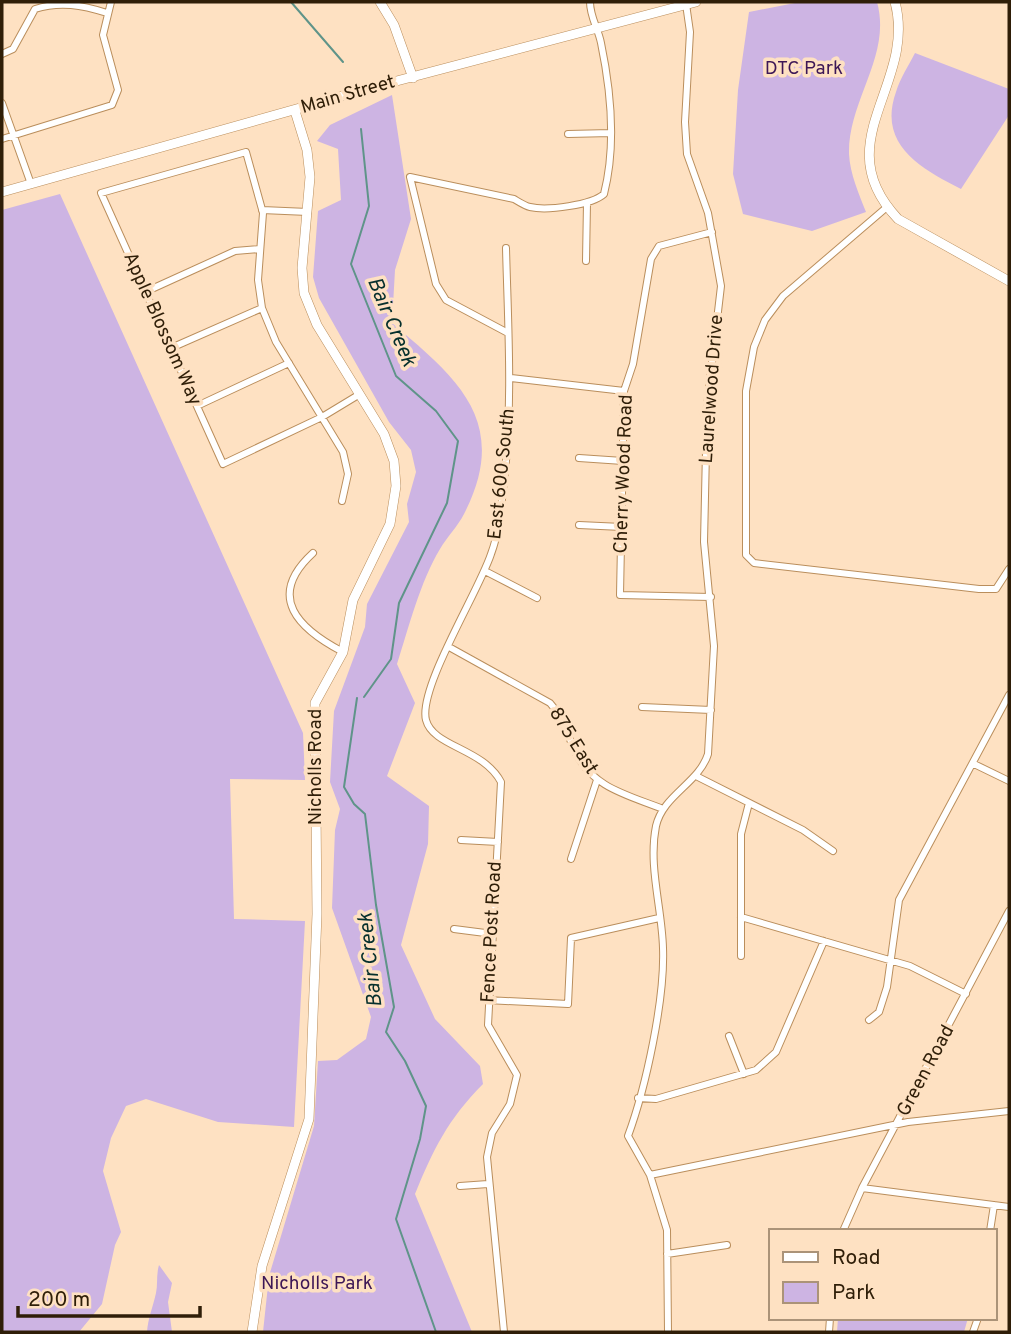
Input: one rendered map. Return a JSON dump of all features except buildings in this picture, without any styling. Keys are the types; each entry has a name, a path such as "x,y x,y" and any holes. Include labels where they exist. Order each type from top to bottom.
{"street":[{"path":"2,139 112,105 118,90 103,35 111,2"},
{"path":"380,2 394,25 413,78"},
{"path":"508,333 446,300 436,284 410,177 514,199 530,207 587,203 596,201 604,194 611,134 601,41 590,2"},
{"path":"895,2 899,16 897,57 869,134 872,177 887,207 911,228 1009,281"},
{"path":"2,54 13,49 35,9 54,3 107,13"},
{"name":"Main Street","path":"2,192 595,27 691,3"},
{"name":"Laurelwood Drive","path":"691,3 685,122 687,154 712,232 721,286 707,405 704,542 714,646 711,710 708,754 696,776"},
{"path":"2,103 16,135 31,184"},
{"name":"Nicholls Road","path":"252,1332 262,1266 308,1127 317,914 314,715 320,691 344,652 353,600 390,524 396,495 391,452 360,394 317,325 304,293 302,268 310,169 295,111"},
{"path":"568,134 611,134"},
{"name":"Apple Blossom Way","path":"262,210 246,152 101,193 223,464 322,418"},
{"path":"586,261 587,203"},
{"path":"887,207 783,296 765,320 754,347 746,391 743,543 746,555 754,562 989,589 996,589 1009,569"},
{"path":"307,212 262,210 258,280 262,308 289,363 346,459 347,482 342,501"},
{"name":"Cherry Wood Road","path":"711,597 620,595 624,391 633,364 654,251 672,240 712,232"},
{"name":"East 600 South","path":"432,682 485,571 499,525 511,378 506,248"},
{"path":"145,292 235,251 260,249"},
{"path":"171,348 262,308"},
{"path":"197,406 289,363"},
{"path":"511,378 624,391"},
{"path":"322,418 360,394"},
{"path":"579,458 623,461"},
{"path":"579,525 622,527"},
{"path":"313,554 294,574 289,588 291,603 302,624 311,634 344,652"},
{"path":"485,571 537,598"},
{"name":"875 East","path":"449,648 550,703 561,715 576,752 597,780 623,795 663,809"},
{"name":"Fence Post Road","path":"432,682 424,707 427,723 437,736 484,760 501,782 487,1000 488,1025 517,1075 510,1104 492,1133 487,1157 504,1332"},
{"path":"869,1020 879,1012 887,987 898,900 927,851 1009,695"},
{"path":"642,707 711,710"},
{"path":"974,764 1009,781"},
{"path":"668,1332 664,1212 650,1175 628,1136 662,989 663,948 659,918 656,826 663,809 696,776 803,830 833,851"},
{"path":"571,859 597,780"},
{"path":"741,956 741,834 749,803"},
{"path":"461,840 498,842"},
{"name":"Green Road","path":"844,1229 862,1188 1009,911"},
{"path":"741,917 910,966 966,995"},
{"path":"487,1000 568,1004 571,938 659,918"},
{"path":"454,929 493,934"},
{"path":"638,1098 656,1099 756,1070 776,1052 824,941"},
{"path":"729,1036 744,1074"},
{"path":"650,1175 915,1121 1009,1111"},
{"path":"460,1186 488,1184"},
{"path":"862,1188 1009,1207"},
{"path":"990,1229 994,1205"},
{"path":"667,1254 727,1245"}],"green space":[{"name":"DTC Park","path":"800,2 877,2 880,22 879,41 855,115 849,154 853,176 866,212 812,231 743,214 733,174 738,90 749,12"},
{"path":"915,53 1009,89 1009,115 961,189 932,173 907,153 898,141 893,127 892,111 896,92"},
{"name":"Nicholls Park","path":"392,95 411,219 395,270 392,323 456,384 470,405 479,428 482,453 477,482 464,514 440,549 427,576 397,664 415,703 387,776 429,806 428,844 401,945 435,1019 480,1066 483,1084 460,1110 443,1136 415,1194 472,1332 263,1332 269,1276 314,1126 318,1061 337,1060 366,1039 371,1017 332,908 335,830 340,809 330,782 334,711 365,627 367,604 409,522 407,504 416,472 411,450 389,422 319,298 313,277 318,211 341,200 338,149 317,141 330,125"},
{"path":"60,194 303,733 305,780 230,779 234,919 305,921 294,1127 218,1122 146,1099 126,1106 111,1138 103,1171 121,1232 115,1245 102,1304 79,1332 2,1332 2,210"},
{"path":"159,1265 172,1283 168,1302 172,1332 147,1332"},
{"path":"838,1320 967,1320 964,1332 837,1332"}],"waterway":[{"name":"Bair Creek","path":"291,2 343,62"},
{"name":"Bair Creek","path":"361,129 369,206 351,264 396,376 436,411 458,441 447,503 399,603 391,659 364,697"},
{"name":"Bair Creek","path":"357,698 344,787 354,804 365,814 376,905 394,1007 386,1032 405,1061 426,1106 420,1139 396,1219 436,1332"}]}
